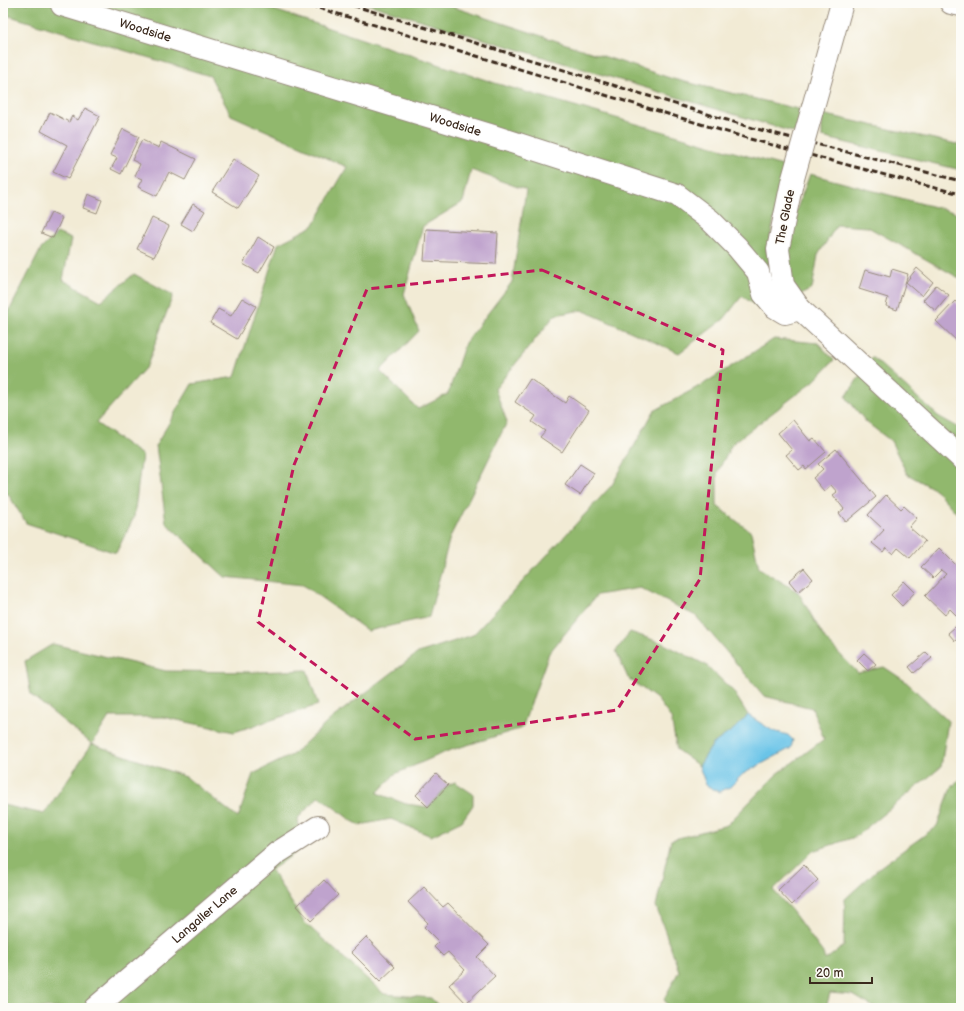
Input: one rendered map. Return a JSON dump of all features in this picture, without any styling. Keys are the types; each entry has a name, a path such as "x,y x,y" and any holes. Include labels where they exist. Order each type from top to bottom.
{"street":[{"name":"The Glade","path":"842,3 792,182 778,249 783,285 800,309 961,458"},
{"path":"951,3 961,5"},
{"name":"Woodside","path":"62,5 490,135 677,195 710,220 737,247 758,272 764,294 775,308 785,313 800,309"},
{"name":"Langaller Lane","path":"96,1008 277,853 318,827"}],"highlighted area":[{"path":"542,270 723,350 700,579 617,710 415,739 258,622 294,465 367,289"}],"green space":[{"path":"3,3 253,3 498,84 786,167 767,251 776,285 768,314 742,296 724,319 679,353 582,310 555,315 495,389 507,422 450,537 429,617 368,631 303,585 225,577 166,523 156,445 192,384 235,377 278,244 313,226 347,167 231,115 210,76 3,14","holes":["471,170 526,190 512,282 465,343 448,394 418,409 380,371 419,331 404,294 423,226 463,202"]},
{"path":"364,3 441,3 673,79 806,111 799,134"},
{"path":"822,114 961,145 961,170 822,137"},
{"path":"810,174 961,214 961,279 868,227 837,225 818,255 812,289 798,296 787,274 786,238"},
{"path":"57,233 71,239 63,280 101,301 134,274 173,295 147,366 96,423 142,455 134,517 116,553 26,523 8,494 3,492 3,323 41,249"},
{"path":"774,339 818,343 834,360 814,381 732,444 717,473 717,506 751,532 759,568 798,592 825,639 858,673 884,667 905,681 948,721 941,767 855,837 813,851 773,890 792,911 823,953 825,960 844,946 845,899 880,867 937,826 951,788 961,779 961,1008 875,1008 853,995 830,993 826,1008 669,1008 664,999 679,971 656,906 671,840 727,825 776,775 824,739 812,708 764,696 696,616 640,588 597,595 549,653 522,728 448,751 395,774 377,793 406,804 428,807 448,785 455,782 473,794 473,805 462,821 431,836 391,819 360,825 352,821 319,796 298,818 301,849 271,870 304,922 384,994 431,998 441,1008 3,1008 3,805 44,814 92,744 186,777 238,818 253,774 292,755 331,719 418,653 473,635 612,485 654,411 705,383"},
{"path":"872,357 938,416 961,429 961,518 936,490 907,474 891,441 866,422 846,397"},
{"path":"630,632 662,643 706,665 733,691 748,715 734,729 713,744 699,766 677,750 671,718 657,699 628,678 616,651"},
{"path":"53,644 166,671 256,672 307,670 318,705 234,732 163,717 109,717 92,744 31,695 25,661"}],"water":[{"path":"748,715 773,731 788,735 793,740 791,748 743,774 730,787 719,792 706,785 699,766 713,744 734,729"}],"building":[{"path":"85,108 100,116 68,179 53,172 67,145 41,131 50,112 69,122 72,116 78,120"},
{"path":"123,129 139,137 121,174 111,169 117,158 110,155"},
{"path":"142,140 159,148 161,142 196,159 185,180 169,172 157,196 138,187 142,179 135,176 140,164 132,160"},
{"path":"233,159 259,176 238,208 212,192"},
{"path":"88,194 102,200 97,213 83,208"},
{"path":"193,204 205,211 193,231 181,224"},
{"path":"51,213 62,218 53,238 41,233"},
{"path":"152,218 169,226 154,257 137,249"},
{"path":"426,229 498,233 496,264 424,261"},
{"path":"258,237 274,247 259,273 243,264"},
{"path":"917,268 933,282 922,296 906,282"},
{"path":"892,269 908,274 897,310 886,306 888,298 859,289 865,270 890,277"},
{"path":"936,285 949,295 936,311 923,300"},
{"path":"242,298 256,306 237,339 210,323 218,309 231,316"},
{"path":"955,301 961,307 961,345 936,321"},
{"path":"530,379 565,403 569,396 589,410 562,452 540,437 545,431 532,422 536,416 515,402"},
{"path":"793,420 810,441 814,438 826,452 806,469 804,466 799,470 786,455 792,450 778,433"},
{"path":"836,449 876,497 846,522 839,513 844,509 833,495 837,492 831,485 824,491 813,478 823,469 818,464"},
{"path":"580,464 594,473 580,495 565,485"},
{"path":"886,495 901,509 904,506 917,518 909,527 925,541 910,558 898,548 893,554 886,548 883,552 872,543 884,530 868,515"},
{"path":"939,548 960,569 961,568 961,616 959,618 950,609 945,615 925,596 946,574 941,570 933,578 921,567"},
{"path":"804,568 813,579 798,592 789,581"},
{"path":"904,581 915,592 902,606 891,595"},
{"path":"961,622 961,635 955,641 948,633"},
{"path":"926,652 932,658 914,673 909,667"},
{"path":"864,653 876,664 868,671 857,660"},
{"path":"436,774 448,785 428,807 416,795"},
{"path":"804,865 818,880 792,905 778,890"},
{"path":"324,880 338,895 311,921 297,906"},
{"path":"424,887 443,907 448,903 489,945 477,957 495,976 466,1003 449,985 465,970 448,952 443,956 434,947 439,942 424,927 428,923 408,902"},
{"path":"366,937 395,967 380,981 351,952"}],"railway":[{"path":"302,3 750,139 961,194"},
{"path":"345,3 753,128 961,181"}]}
